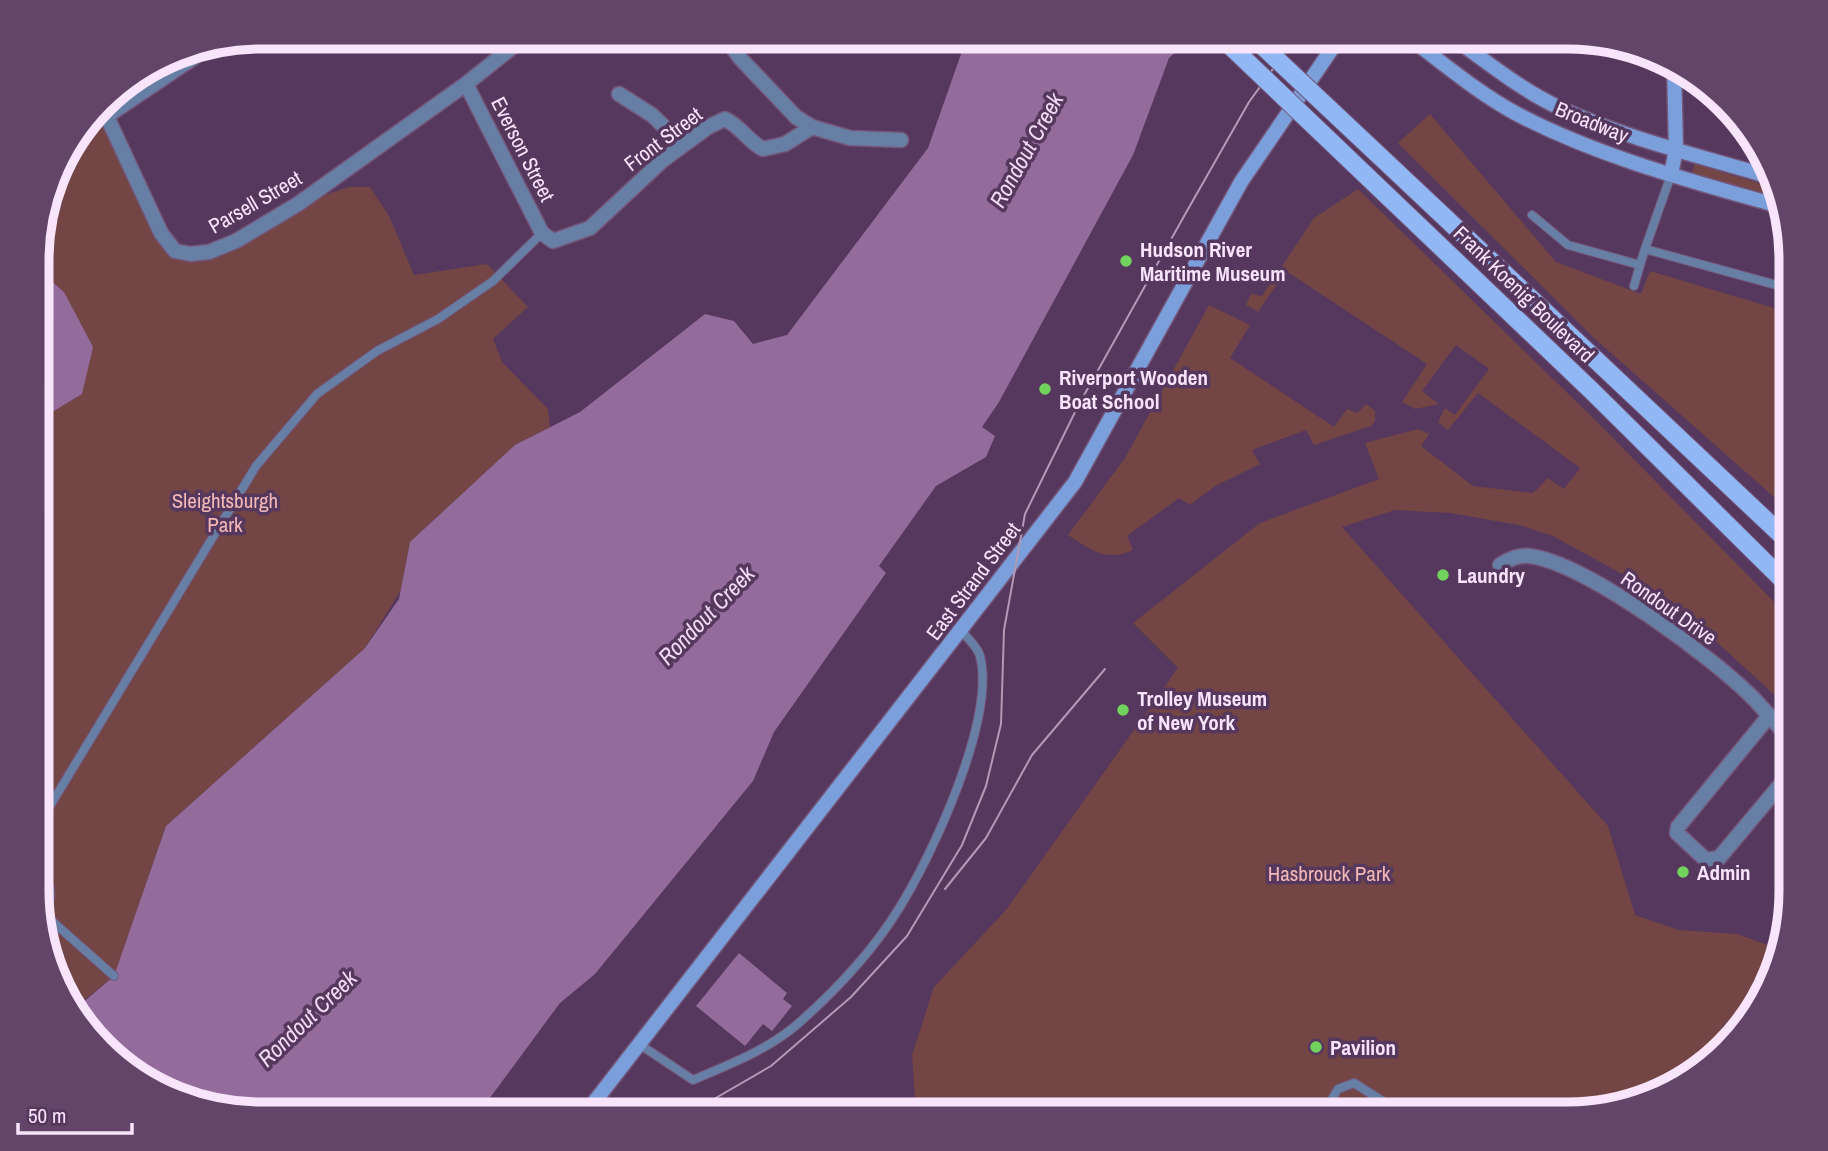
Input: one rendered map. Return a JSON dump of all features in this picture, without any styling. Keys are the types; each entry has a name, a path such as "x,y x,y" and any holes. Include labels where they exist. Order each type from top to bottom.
{"main road":[{"name":"Frank Koenig Boulevard","path":"1234,49 1593,392 1779,576"},
{"name":"Frank Koenig Boulevard","path":"1266,49 1779,533"}],"street":[{"path":"466,84 510,49"},
{"path":"734,49 796,117 812,127 850,138 901,140"},
{"name":"East Strand Street","path":"594,1102 1075,482 1241,182 1332,49"},
{"name":"Broadway","path":"1468,49 1518,85 1559,108 1676,149 1761,174"},
{"name":"Broadway","path":"1425,50 1519,115 1592,147 1671,175 1772,204"},
{"path":"123,99 179,66"},
{"path":"1671,175 1676,149 1674,77"},
{"name":"Parsell Street","path":"106,116 161,233 169,245 184,254 209,251 236,241 298,204 466,84"},
{"name":"Everson Street","path":"466,84 542,233"},
{"path":"619,94 652,115 683,145"},
{"name":"Front Street","path":"542,233 553,241 590,228 683,145 725,119 733,123 751,143 763,149 785,144 812,127"},
{"name":"Rondout Drive","path":"1500,565 1510,558 1530,556 1597,583 1671,631 1754,699 1779,727"},
{"path":"1769,716 1678,827 1676,833 1706,860 1719,858 1779,786"}],"lane":[{"path":"1634,286 1671,175"},
{"path":"1532,215 1568,244 1640,265"},
{"path":"49,808 256,466 317,394 377,351 438,318 493,281 542,233"},
{"path":"1645,249 1779,286"},
{"path":"639,1044 693,1080 752,1054 798,1024 851,973 898,911 927,857 970,760 982,684 980,654 961,631"},
{"path":"52,926 114,976"},
{"path":"1330,1102 1338,1089 1354,1083 1384,1102"}],"green space":[{"path":"1430,114 1556,262 1641,294 1650,271 1779,309 1779,501 1594,338 1398,143"},
{"name":"Sleightsburgh Park","path":"107,115 169,245 209,252 298,204 349,187 370,187 389,216 414,275 487,264 528,307 493,339 502,362 548,409 550,427 515,445 410,542 401,590 365,648 166,826 114,976 81,1003 65,972 56,946 49,891 49,414 82,394 64,292 49,279 53,219 60,192 77,154"},
{"path":"1695,164 1765,185 1769,196 1692,173"},
{"name":"Hasbrouck Park","path":"1358,189 1597,422 1779,607 1779,699 1673,602 1553,536 1519,525 1450,513 1395,510 1342,527 1608,826 1635,915 1679,930 1737,934 1771,946 1757,985 1727,1030 1685,1067 1649,1086 1623,1095 1582,1102 915,1102 912,1055 934,987 1006,910 1178,668 1133,623 1260,523 1379,479 1365,443 1418,429 1429,434 1421,446 1473,486 1533,493 1548,478 1564,489 1580,468 1478,393 1448,430 1438,422 1445,408 1455,415 1489,369 1456,345 1422,391 1439,404 1415,409 1402,402 1427,364 1286,271 1258,312 1246,305 1251,294 1262,296 1314,218"},
{"path":"1209,305 1250,325 1230,358 1334,427 1347,409 1357,413 1366,404 1375,411 1375,421 1371,426 1314,445 1306,430 1252,450 1260,464 1215,486 1190,505 1179,498 1127,536 1133,550 1115,555 1099,553 1068,535 1125,458"}],"water":[{"name":"Rondout Creek","path":"963,49 1179,49 1169,58 1133,155 999,402 982,427 995,436 986,457 936,486 879,566 886,573 774,732 753,781 595,974 560,1003 487,1102 232,1100 192,1091 166,1080 131,1058 111,1040 81,1004 114,976 166,826 365,648 399,599 410,542 515,445 580,412 705,314 734,321 753,344 787,335 928,148"},
{"path":"49,279 64,292 93,347 82,394 49,414"},
{"path":"739,953 787,993 783,999 792,1006 772,1031 763,1024 745,1046 696,1006"}],"tram line":[{"path":"709,1102 771,1066 851,997 907,936 962,845 986,786 1001,724 1004,630 1025,514 1078,406 1183,218 1249,102 1287,49"},
{"path":"945,889 986,838 1032,755 1105,669"}],"place":[{"name":"Hudson River Maritime Museum","path":"1126,261"},
{"name":"Riverport Wooden Boat School","path":"1045,389"},
{"name":"Laundry","path":"1443,575"},
{"name":"Trolley Museum of New York","path":"1123,710"},
{"name":"Admin","path":"1683,872"},
{"name":"Pavilion","path":"1316,1047"}]}
